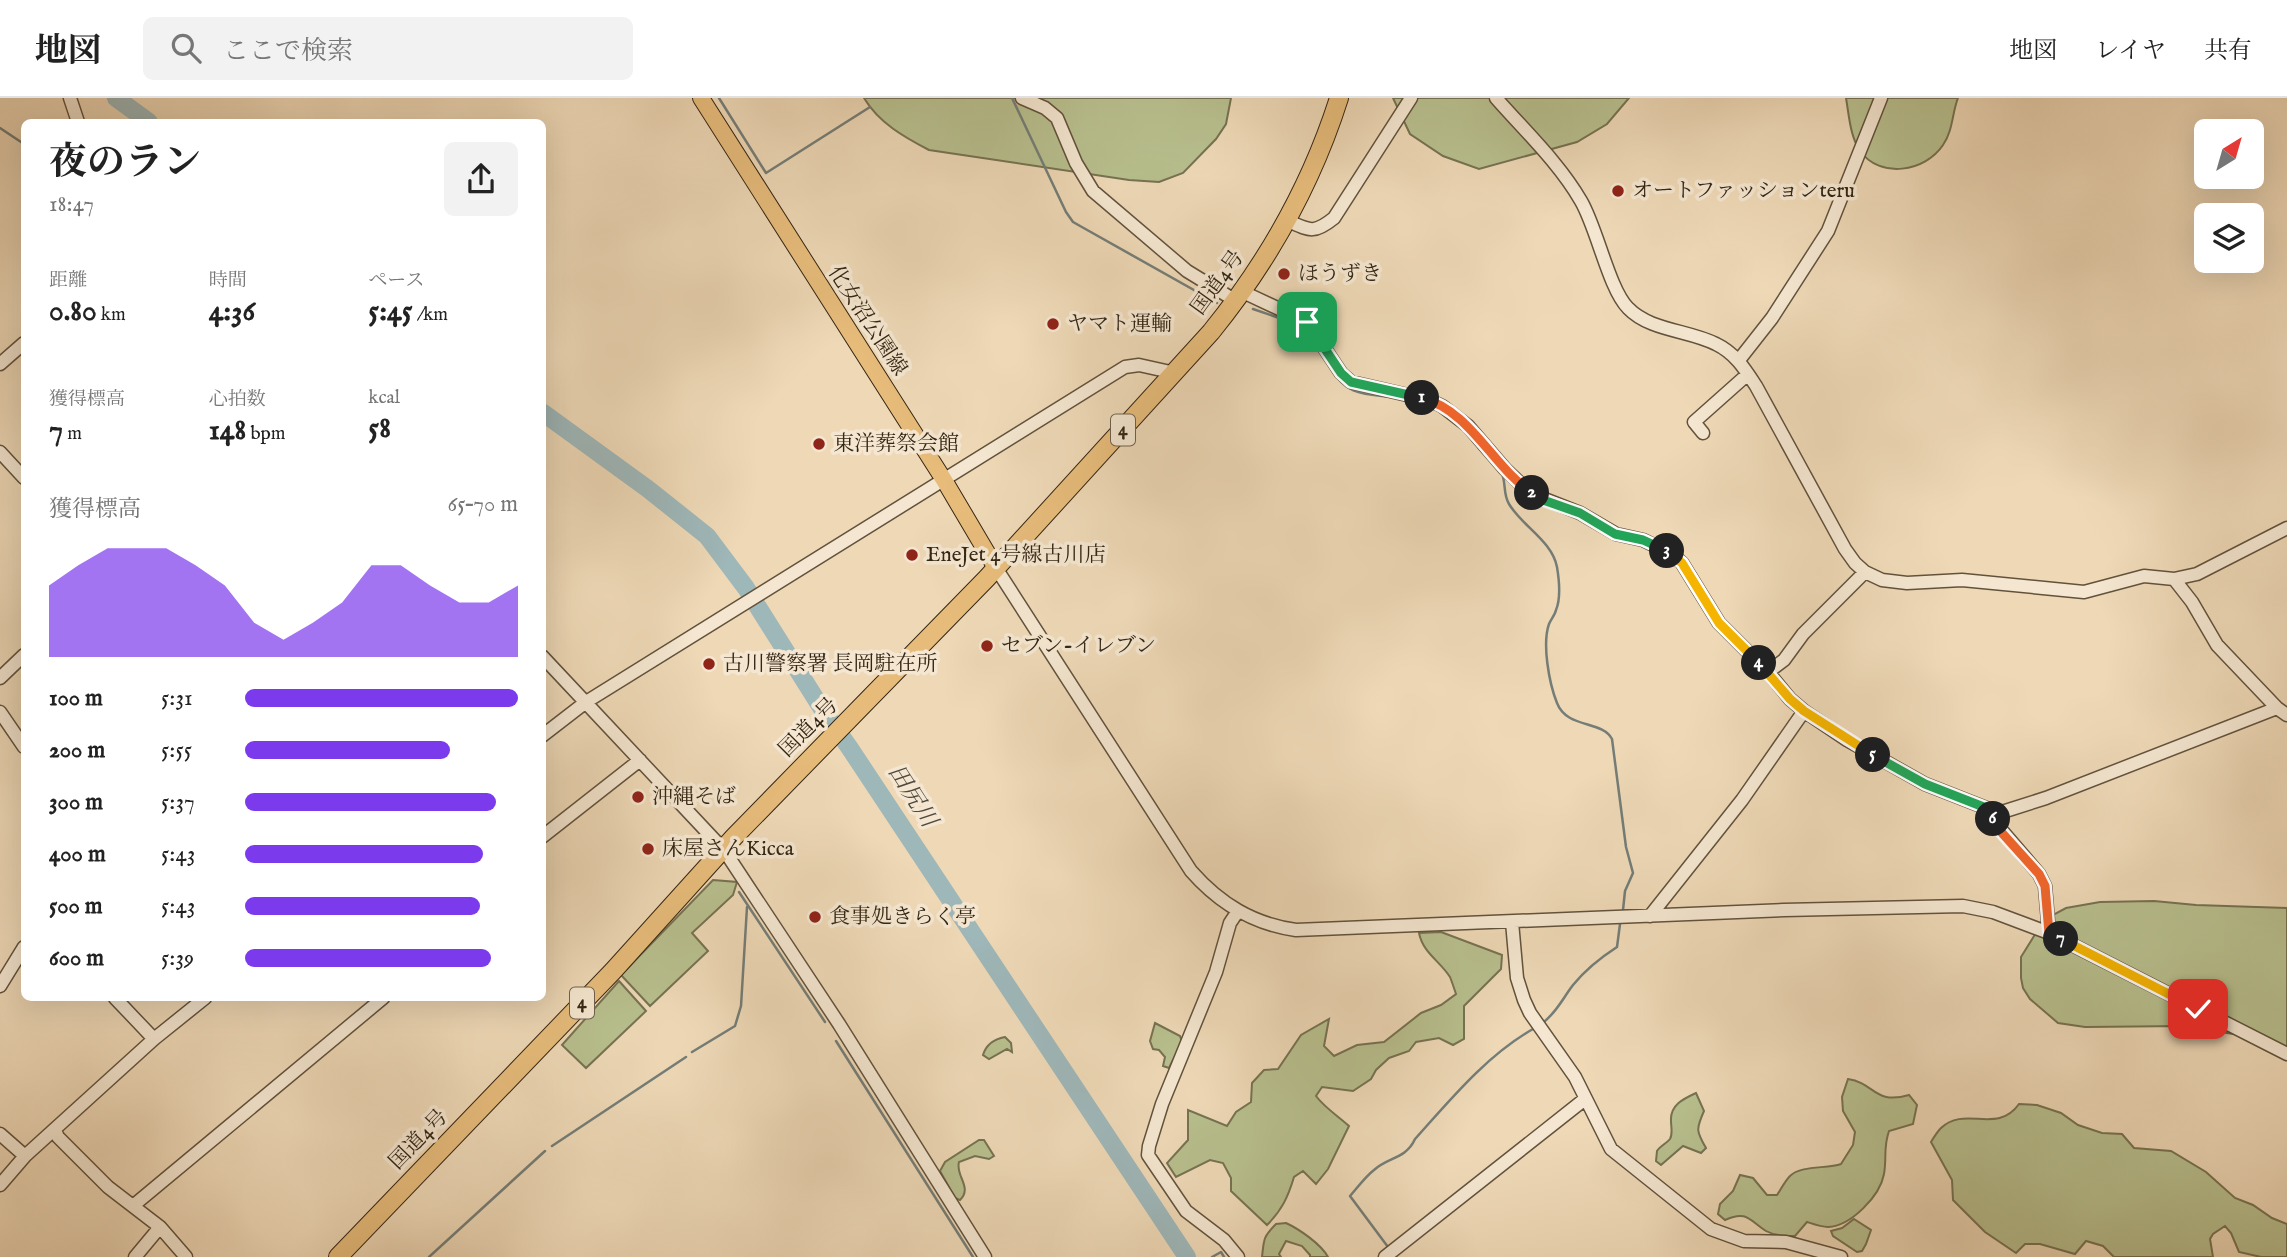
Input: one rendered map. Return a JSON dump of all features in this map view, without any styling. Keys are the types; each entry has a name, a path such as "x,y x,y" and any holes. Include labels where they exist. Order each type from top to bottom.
{"highway":[{"name":"国道4号","path":"338,1257 613,971 822,747 996,568 1175,373 1239,297 1272,247 1318,155 1339,98"}],"main road":[{"name":"化女沼公園線","path":"701,98 944,480 996,568"}],"street":[{"path":"70,98 77,119"},
{"path":"1022,98 1045,108 1057,118 1076,163 1093,191 1186,271 1239,297 1307,322 1341,373 1351,382 1429,400 1442,407 1468,426 1505,468 1537,496 1580,513 1615,534 1643,540 1672,554 1682,563 1719,623 1804,711 1847,740 1925,784 1999,813"},
{"path":"1286,220 1311,230 1320,229 1334,218 1411,98"},
{"path":"1496,98 1556,166 1581,200 1618,294 1628,309 1649,322 1717,344 1739,360 1845,549 1865,572 1882,580 1907,583 1962,580 2084,592 2144,576 2174,579 2196,574 2287,528"},
{"path":"1739,360 1772,318 1828,231 1881,98"},
{"path":"0,364 21,346"},
{"path":"546,733 586,702 1125,367 1139,365 1175,373"},
{"path":"1703,432 1694,422 1748,374"},
{"path":"0,452 21,475"},
{"path":"996,568 1191,872 1203,886 1238,911 1273,927 1296,930 1784,910 1963,906 1993,912 2049,933 2287,1054"},
{"path":"1768,671 1784,660 1803,634 1865,572"},
{"path":"2049,933 2045,886 2039,874 1992,819 1999,813 2282,711 2217,645 2192,601 2174,579"},
{"path":"0,678 21,658"},
{"path":"546,660 724,850 839,1024 985,1257"},
{"path":"1650,916 1742,800 1804,711"},
{"path":"0,712 21,743"},
{"path":"546,834 640,760"},
{"path":"1238,911 1230,923 1216,972 1162,1104 1148,1155 1186,1211 1224,1240 1238,1257"},
{"path":"1512,922 1517,978 1524,1000 1530,1013 1575,1077 1611,1149 1711,1229 1744,1241 1786,1242 1841,1257"},
{"path":"0,986 21,952"},
{"path":"118,1001 153,1039"},
{"path":"0,1185 25,1156 153,1039 201,1001"},
{"path":"134,1205 379,1001"},
{"path":"1385,1257 1585,1099"},
{"path":"55,1130 58,1137 108,1187 160,1227 186,1257"},
{"path":"0,1134 25,1156"},
{"path":"135,1257 160,1227"}],"green space":[{"path":"864,98 1231,98 1226,124 1216,139 1183,173 1159,182 1129,180 929,150 885,122"},
{"path":"1393,98 1629,98 1607,124 1577,142 1479,169 1443,156 1410,134"},
{"path":"1846,98 1958,98 1949,134 1935,154 1914,166 1890,169 1869,160 1860,151 1852,132"},
{"path":"713,880 737,882 733,895 692,933 708,951 650,1006 621,975"},
{"path":"2154,901 2287,908 2287,1049 2246,1036 2183,1026 2085,1027 2058,1023 2030,999 2023,988 2021,957 2051,916 2066,908 2100,902"},
{"path":"1441,932 1502,955 1501,969 1464,1006 1464,1039 1453,1045 1439,1038 1416,1042 1409,1051 1389,1058 1371,1079 1353,1091 1322,1087 1316,1096 1349,1126 1328,1169 1316,1184 1303,1171 1294,1177 1284,1203 1267,1225 1231,1191 1231,1178 1223,1163 1210,1160 1176,1177 1167,1163 1188,1140 1188,1110 1227,1126 1236,1112 1251,1102 1252,1083 1264,1070 1278,1069 1301,1035 1329,1019 1324,1046 1334,1056 1357,1045 1384,1042 1421,1013 1441,1005 1456,994 1450,977 1428,951 1419,933"},
{"path":"619,981 646,1011 586,1068 562,1045"},
{"path":"1155,1023 1180,1036 1182,1042 1169,1068 1163,1066 1165,1057 1159,1050 1153,1049 1150,1041"},
{"path":"1005,1037 1011,1043 1012,1052 1007,1049 989,1059 983,1055 991,1043"},
{"path":"1848,1079 1888,1097 1909,1095 1917,1105 1913,1124 1889,1131 1884,1174 1871,1200 1846,1221 1825,1227 1807,1222 1795,1236 1769,1233 1743,1216 1725,1220 1718,1214 1720,1204 1733,1191 1740,1175 1753,1178 1767,1195 1777,1195 1788,1178 1795,1173 1841,1164 1853,1145 1855,1132 1843,1111 1842,1097"},
{"path":"1696,1093 1704,1111 1698,1130 1706,1148 1701,1153 1683,1146 1661,1165 1656,1161 1657,1151 1671,1137 1671,1115 1682,1100"},
{"path":"2019,1104 2037,1105 2061,1113 2078,1125 2102,1133 2122,1134 2134,1148 2171,1151 2206,1172 2235,1198 2287,1224 2287,1257 2261,1257 2239,1252 2225,1226 2210,1239 2213,1257 2114,1257 2103,1246 2086,1241 2075,1254 2040,1244 2025,1244 2016,1253 1985,1232 1953,1200 1952,1180 1931,1142 1941,1128 1950,1122 1960,1119 2001,1118"},
{"path":"979,1140 984,1140 994,1156 989,1159 975,1156 959,1162 965,1191 960,1200 955,1198 940,1171 945,1162"},
{"path":"1854,1219 1871,1230 1862,1251 1857,1252 1833,1236 1831,1231 1842,1228"},
{"path":"1286,1223 1309,1237 1328,1257 1310,1257 1302,1246 1286,1241 1279,1254 1281,1257 1262,1257 1266,1235 1276,1224"}],"waterway":[{"name":"田尻川","path":"116,98 145,119"},
{"path":"719,98 766,173 870,107"},
{"path":"1012,98 1073,222 1217,303"},
{"path":"0,128 21,142"},
{"path":"1253,309 1305,329"},
{"path":"1330,367 1349,388 1371,395 1391,397"},
{"name":"田尻川","path":"546,415 707,536 746,588 824,712 1187,1257"},
{"path":"1474,442 1483,453"},
{"path":"1502,474 1509,504 1543,541 1557,567 1559,600 1549,624 1546,642 1549,674 1557,703 1568,717 1601,729 1612,739 1626,847 1633,873 1625,891 1623,910"},
{"path":"739,892 825,1022"},
{"path":"692,1052 735,1026 741,1006 747,907"},
{"path":"1545,1021 1583,974 1617,947 1620,924"},
{"path":"1388,1247 1350,1196 1374,1170 1407,1150 1485,1065 1533,1029"},
{"path":"836,1041 973,1257"},
{"path":"552,1146 686,1057"},
{"path":"429,1257 545,1151"},
{"path":"1212,1257 1221,1252 1224,1257"}],"place":[{"name":"オートファッションteru","path":"1618,191"},
{"name":"ほうずき","path":"1284,274"},
{"name":"ヤマト運輸","path":"1053,324"},
{"name":"東洋葬祭会館","path":"819,444"},
{"name":"EneJet 4号線古川店","path":"912,555"},
{"name":"セブン-イレブン","path":"987,646"},
{"name":"古川警察署 長岡駐在所","path":"709,664"},
{"name":"沖縄そば","path":"638,797"},
{"name":"床屋さんKicca","path":"648,849"},
{"name":"食事処きらく亭","path":"815,917"}],"route":[{"path":"1307,322 1341,373 1351,382 1429,400 1468,426 1505,468 1537,496 1580,513 1615,534 1643,540 1678,558 1719,623 1804,711 1847,740 1925,784 1999,813 1992,819 1994,824 2039,874 2045,886 2049,933 2198,1009"}]}
